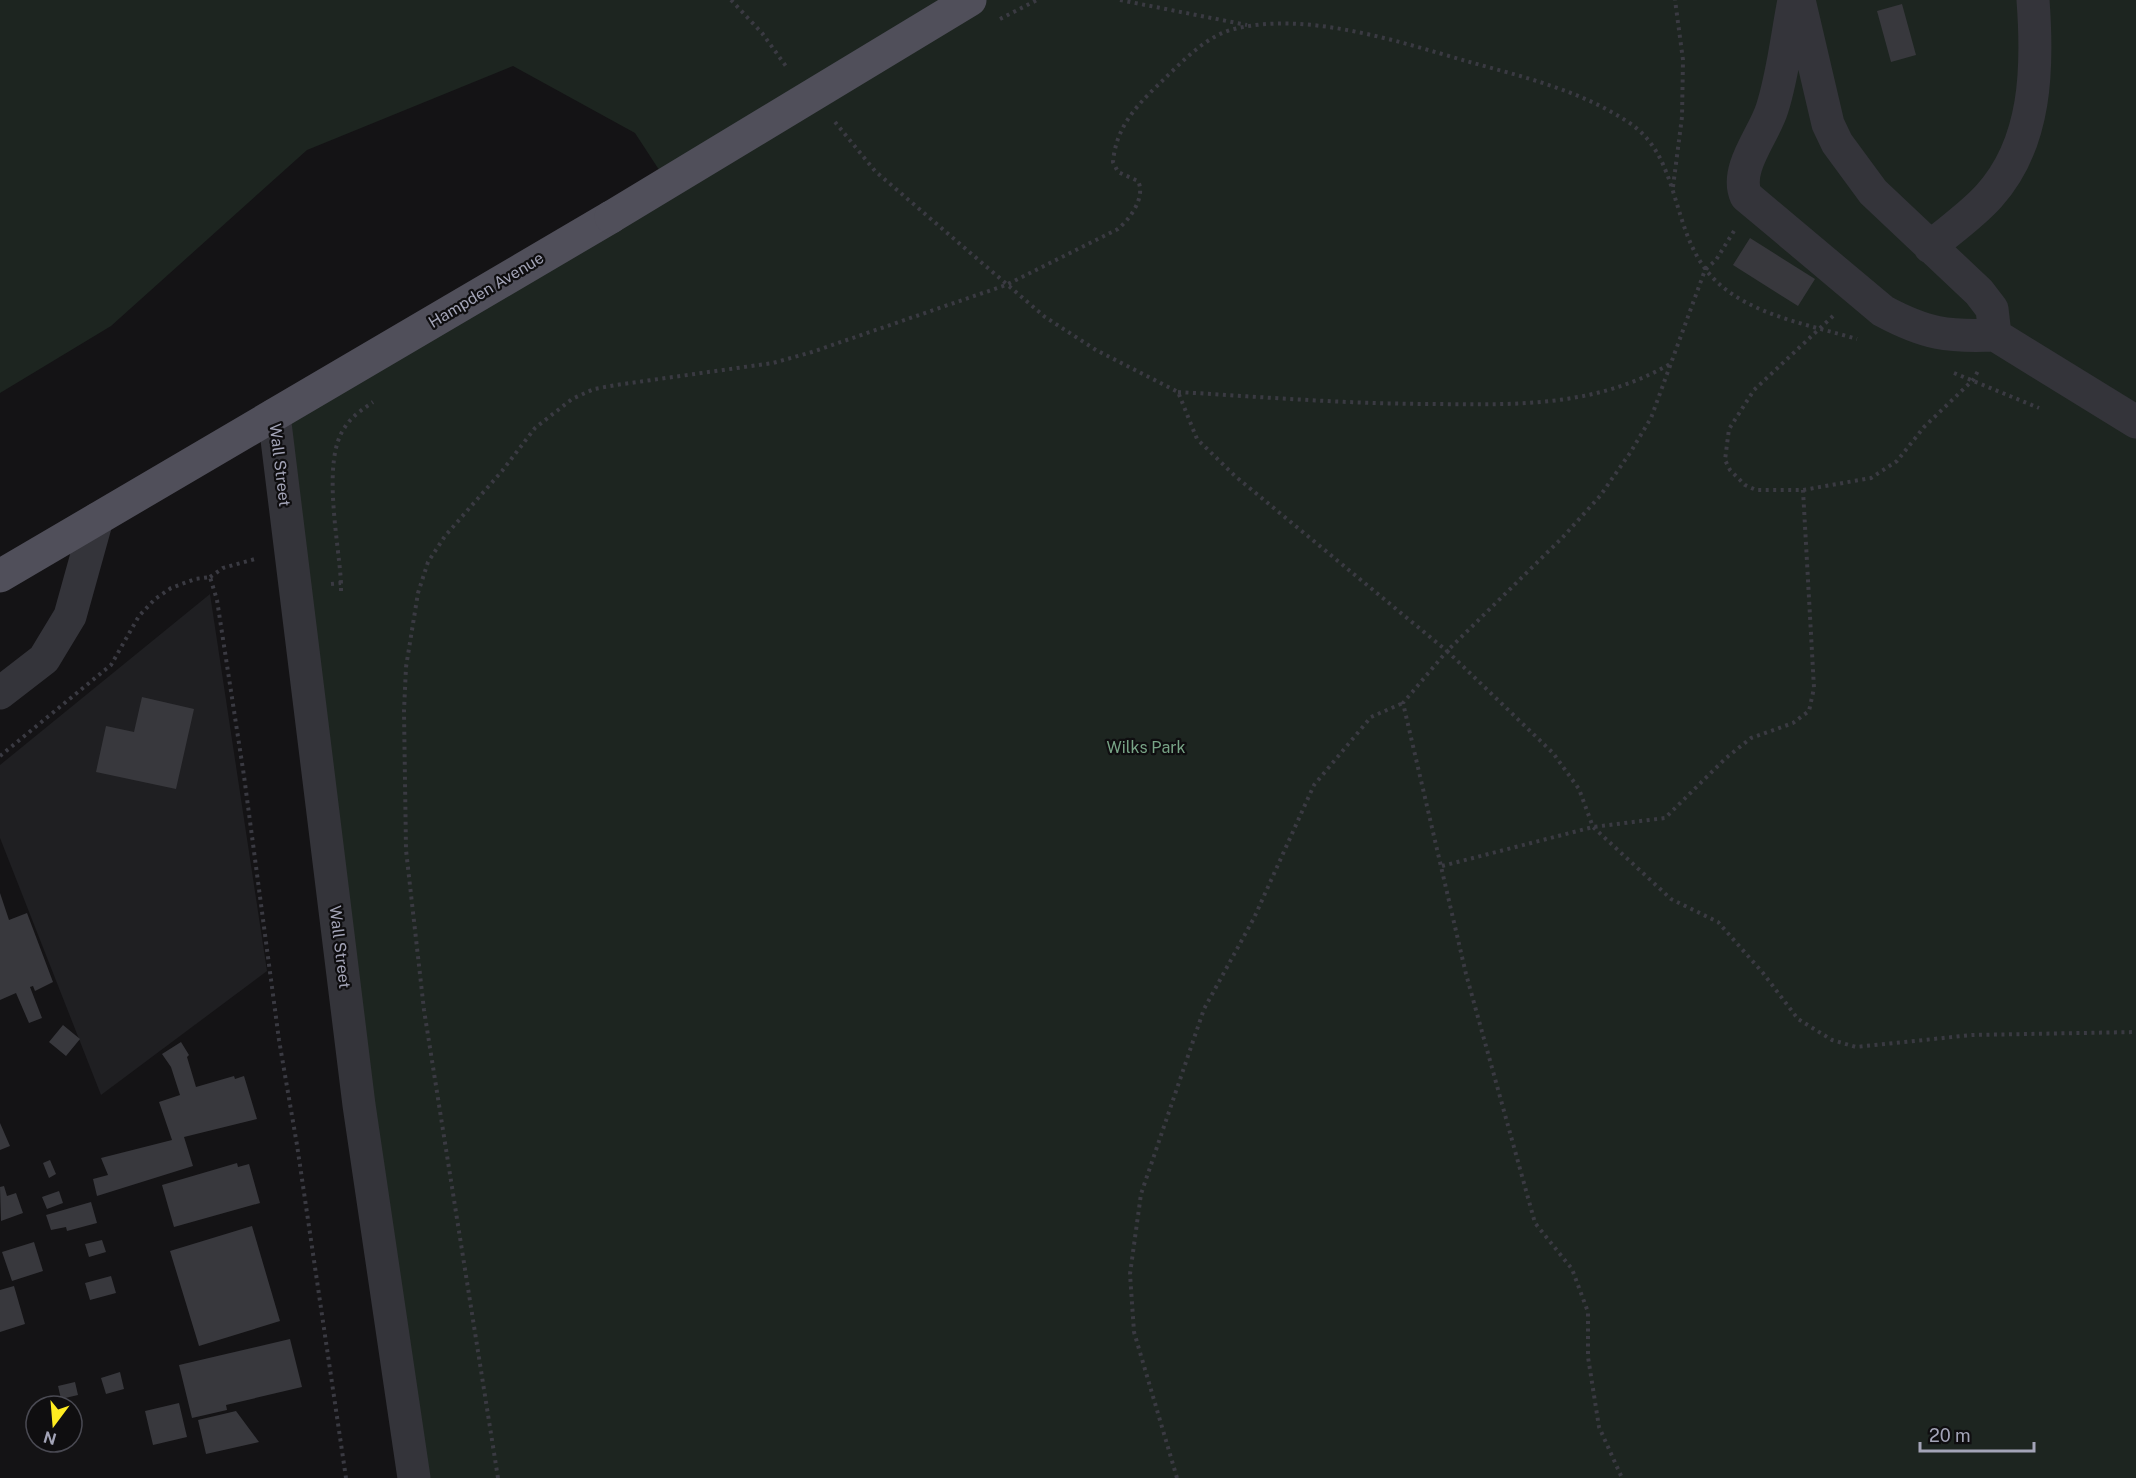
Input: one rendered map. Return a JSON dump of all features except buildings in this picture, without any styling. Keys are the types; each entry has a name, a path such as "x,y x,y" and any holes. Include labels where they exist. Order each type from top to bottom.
{"main road":[{"name":"Hampden Avenue","path":"0,576 611,217 970,0"}],"street":[{"path":"1794,0 1772,110 1750,159 1743,183 1746,196 1781,223 1883,311 1925,331 1960,337 1995,335 2136,422"},
{"path":"1799,0 1828,124 1837,143 1873,192 1979,292 1992,309 1995,335"},
{"path":"1930,247 1990,194 2021,142 2035,88 2036,38 2033,0"},
{"name":"Wall Street","path":"274,415 359,1105 414,1478"},
{"path":"0,693 44,659 70,616 97,519"}],"path":[{"path":"731,0 762,33 786,67"},
{"path":"996,22 1037,0"},
{"path":"1120,0 1251,26 1308,26 1379,37 1510,73 1586,100 1628,121 1650,141 1672,188 1686,238 1705,270 1733,295 1751,304 1822,329 1862,340"},
{"path":"1672,188 1682,117 1683,60 1675,0"},
{"path":"498,1478 424,1010 406,850 405,687 410,635 428,562 445,536 536,428 572,399 594,389 616,384 773,363 1006,285 1123,225 1131,215 1141,190 1138,181 1118,172 1113,162 1122,127 1144,98 1195,52 1222,33 1251,26"},
{"path":"838,126 875,171 1045,317 1096,350 1178,392 1364,404 1545,402 1587,397 1642,380 1670,364"},
{"path":"1177,1478 1134,1332 1130,1274 1141,1194 1204,1010 1254,918 1314,785 1371,717 1403,703 1447,651 1563,538 1600,496 1630,453 1651,418 1705,270 1716,260 1752,202"},
{"path":"1856,288 1822,329 1754,390 1729,429 1725,445 1725,460 1730,470 1756,490 1803,490 1870,478 1888,467 1897,461 1924,427 1973,380 1995,335"},
{"path":"1952,373 2043,410"},
{"path":"1178,392 1197,439 1228,469 1447,651 1553,753 1580,789 1593,827 1671,899 1718,922 1763,973 1798,1019 1832,1040 1856,1047 1972,1035 2136,1032"},
{"path":"340,583 335,503 335,455 345,427 376,400"},
{"path":"1442,866 1593,827 1665,818 1726,758 1751,738 1793,723 1809,711 1814,688 1803,490"},
{"path":"0,756 111,665 139,616 155,599 171,588 195,579 210,577 223,568 291,550"},
{"path":"210,577 217,600 244,776 279,1040 297,1145 346,1478"},
{"path":"1403,703 1466,974 1535,1224 1572,1269 1587,1312 1588,1357 1599,1427 1622,1478"}],"shaded area":[{"path":"210,594 267,971 101,1095 0,838 0,765"}],"green space":[{"name":"Wilks Park","path":"0,0 2136,0 2136,1478 414,1478 274,415 667,182 635,133 513,66 307,150 111,326 0,393"}]}
